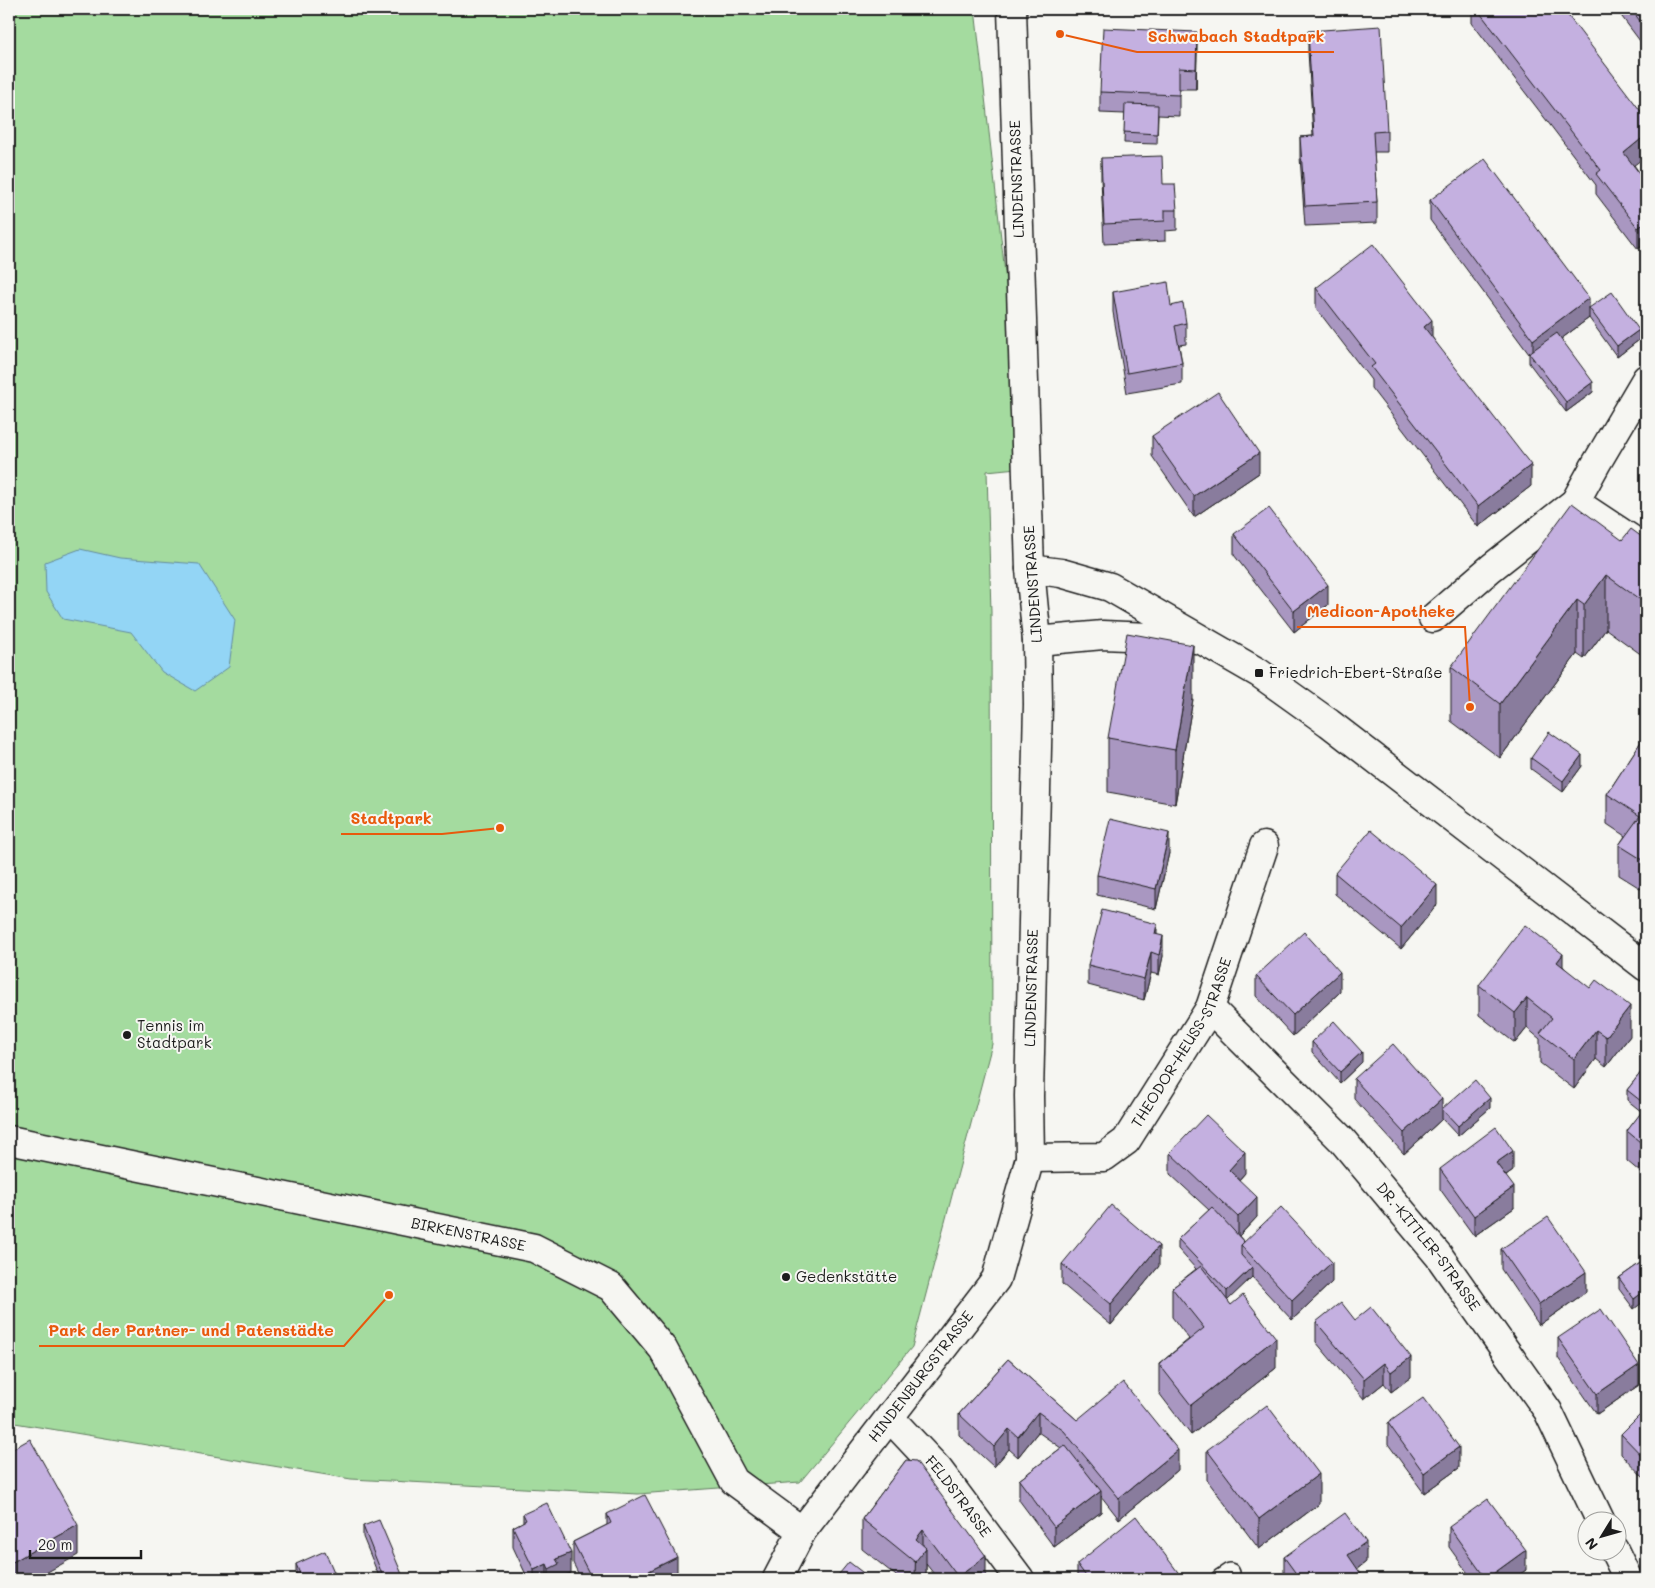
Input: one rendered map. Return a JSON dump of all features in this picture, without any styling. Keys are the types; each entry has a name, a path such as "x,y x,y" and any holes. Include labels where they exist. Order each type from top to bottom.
{"street":[{"name":"LINDENSTRASSE","path":"1012,9 1030,569 1037,641 1038,704 1029,1078 1030,1158"},
{"path":"1433,618 1491,568 1575,502 1646,379"},
{"path":"1575,502 1646,549"},
{"path":"1030,569 1061,573 1110,586 1259,673 1329,723 1646,966"},
{"path":"1037,641 1104,635 1200,639"},
{"name":"THEODOR-HEUSS-STRASSE","path":"1030,1158 1104,1156 1126,1141 1210,1008 1264,846"},
{"name":"DR.-KITTLER-STRASSE","path":"1210,1008 1342,1140 1439,1256 1548,1411 1595,1510"},
{"name":"BIRKENSTRASSE","path":"9,1140 534,1248 611,1287 663,1349 734,1481 802,1531"},
{"name":"HINDENBURGSTRASSE","path":"776,1579 802,1531 996,1279 1030,1158"},
{"name":"FELDSTRASSE","path":"890,1418 938,1469 1020,1579"},
{"path":"1619,1560 1628,1579"}],"green space":[{"path":"9,9 975,9 1027,467 987,471 991,612 992,1044 912,1347 800,1482 638,1494 351,1479 9,1422"}],"water":[{"path":"80,549 120,558 199,564 235,620 229,667 195,691 162,672 131,632 63,619 46,592 45,562"}],"building":[{"path":"1477,9 1563,9 1646,118 1646,135 1624,153 1646,182 1646,222 1638,228 1596,174 1601,170"},
{"path":"1631,9 1646,9 1646,29"},
{"path":"1381,26 1387,131 1373,132 1377,202 1305,206 1300,137 1314,136 1308,31"},
{"path":"1103,28 1197,32 1196,69 1179,68 1179,95 1100,92"},
{"path":"1125,104 1158,105 1157,134 1124,132"},
{"path":"1162,156 1163,184 1175,184 1177,210 1165,210 1165,221 1104,224 1101,158"},
{"path":"1485,159 1589,298 1533,340 1430,200"},
{"path":"1373,244 1432,320 1424,327 1531,465 1478,506 1371,367 1375,364 1316,288"},
{"path":"1168,282 1171,306 1183,303 1186,323 1175,326 1182,363 1127,373 1113,292"},
{"path":"1612,292 1639,330 1617,346 1589,308"},
{"path":"1557,333 1593,382 1566,402 1529,353"},
{"path":"1218,392 1259,453 1194,496 1152,436"},
{"path":"1572,503 1622,540 1631,529 1646,540 1646,604 1606,575 1584,605 1577,600 1500,704 1451,667"},
{"path":"1269,508 1328,585 1294,611 1234,534"},
{"path":"1127,633 1193,645 1175,750 1108,738"},
{"path":"1549,732 1582,755 1563,781 1531,758"},
{"path":"1646,734 1646,855 1643,860 1619,845 1640,816 1607,794"},
{"path":"1110,819 1169,833 1156,889 1097,875"},
{"path":"1371,830 1437,885 1401,928 1335,873"},
{"path":"1102,910 1157,924 1155,934 1163,936 1159,955 1151,952 1144,979 1088,965"},
{"path":"1525,925 1563,954 1557,962 1590,988 1596,980 1630,1006 1606,1037 1596,1030 1574,1059 1540,1033 1552,1018 1527,998 1515,1013 1479,985"},
{"path":"1304,932 1340,972 1293,1015 1256,976"},
{"path":"1334,1021 1362,1052 1340,1072 1312,1042"},
{"path":"1393,1044 1442,1099 1404,1133 1354,1079"},
{"path":"1646,1066 1646,1105 1627,1090"},
{"path":"1475,1080 1490,1098 1458,1126 1442,1109"},
{"path":"1646,1106 1646,1147 1627,1131"},
{"path":"1206,1115 1245,1152 1229,1170 1257,1197 1238,1217 1170,1153"},
{"path":"1496,1127 1513,1151 1496,1163 1514,1187 1474,1216 1440,1169"},
{"path":"1111,1205 1159,1246 1111,1304 1062,1264"},
{"path":"1212,1207 1244,1242 1241,1245 1241,1255 1252,1267 1227,1291 1178,1239"},
{"path":"1281,1207 1332,1262 1292,1300 1241,1245"},
{"path":"1548,1217 1586,1272 1539,1304 1501,1249"},
{"path":"1646,1259 1646,1290 1634,1299 1619,1278"},
{"path":"1201,1266 1231,1305 1243,1295 1276,1338 1191,1405 1159,1364 1204,1328 1172,1288"},
{"path":"1341,1302 1355,1320 1371,1307 1411,1357 1391,1372 1384,1363 1364,1379 1316,1322"},
{"path":"1601,1309 1639,1365 1597,1394 1558,1338"},
{"path":"1008,1359 1077,1420 1123,1382 1178,1450 1119,1498 1064,1431 1038,1412 1018,1437 1009,1429 994,1447 959,1414"},
{"path":"1423,1398 1459,1447 1424,1473 1388,1423"},
{"path":"1267,1405 1319,1474 1259,1519 1207,1450"},
{"path":"1646,1409 1646,1460 1621,1434"},
{"path":"30,1439 78,1525 9,1564 9,1451"},
{"path":"1065,1445 1101,1491 1054,1527 1019,1480"},
{"path":"906,1460 916,1461 986,1556 958,1577 923,1530 916,1539 926,1548 915,1562 862,1519"},
{"path":"645,1495 677,1557 633,1579 592,1579 573,1542 611,1523 607,1514"},
{"path":"1488,1499 1526,1550 1486,1579 1449,1527"},
{"path":"547,1503 571,1553 556,1559 559,1564 549,1569 547,1564 534,1570 513,1527 526,1520 523,1514"},
{"path":"1345,1513 1366,1542 1348,1555 1363,1577 1360,1579 1300,1579 1284,1557"},
{"path":"1136,1516 1183,1579 1088,1579 1077,1564"},
{"path":"379,1520 404,1579 384,1579 363,1526"},
{"path":"325,1551 337,1579 302,1579 296,1564"},
{"path":"849,1562 871,1579 835,1579"}],"place":[{"name":"Schwabach Stadtpark","path":"1060,34"},
{"name":"Friedrich-Ebert-Straße","path":"1259,673"},
{"name":"Medicon-Apotheke","path":"1470,707"},
{"name":"Stadtpark","path":"500,828"},
{"name":"Tennis im Stadtpark","path":"127,1035"},
{"name":"Gedenkstätte","path":"786,1277"},
{"name":"Park der Partner- und Patenstädte","path":"389,1295"}]}
